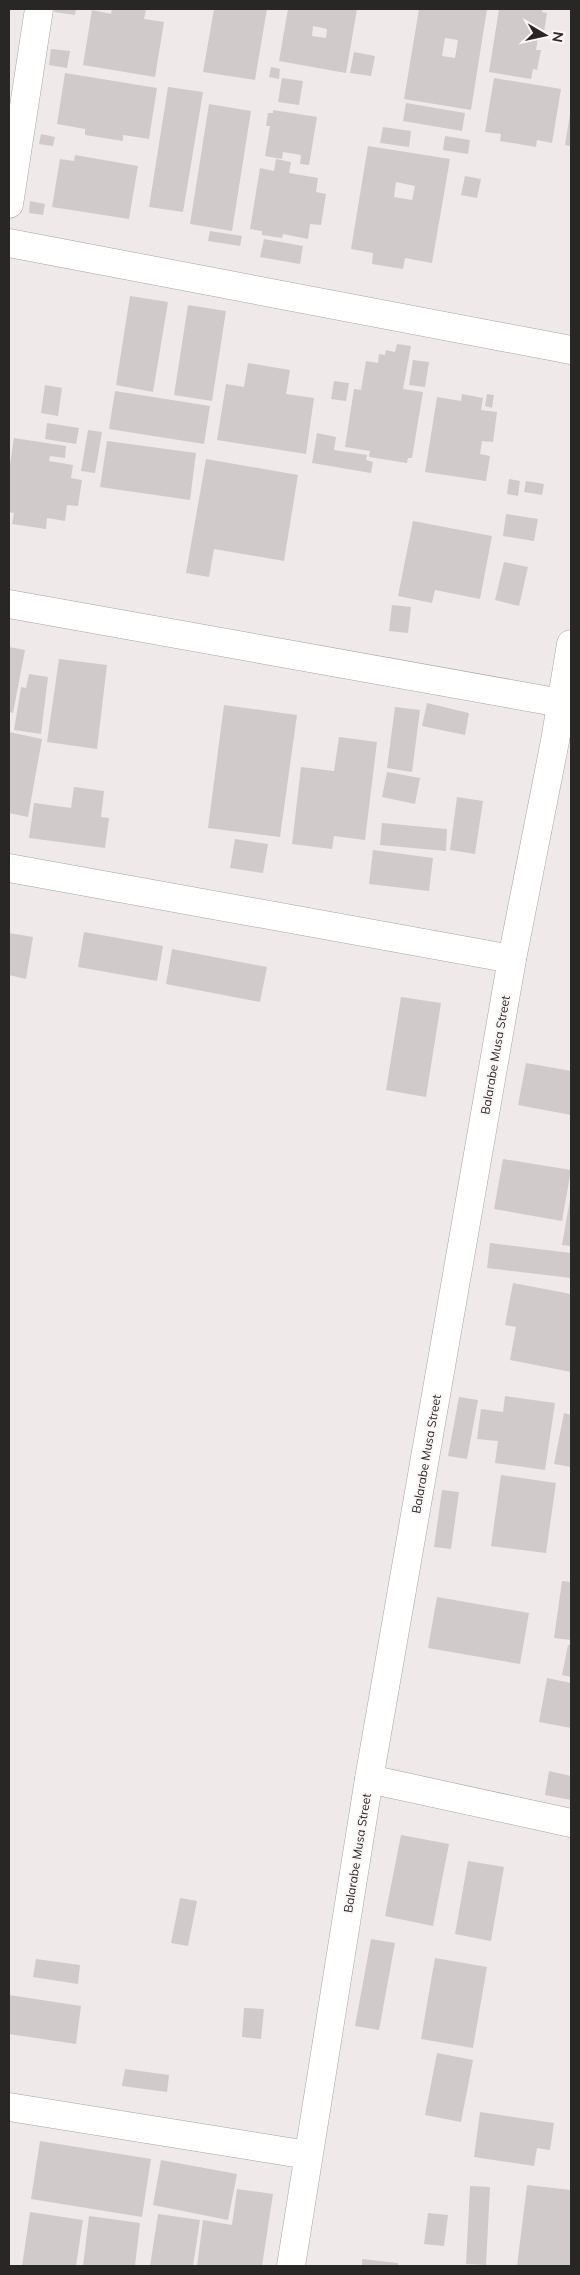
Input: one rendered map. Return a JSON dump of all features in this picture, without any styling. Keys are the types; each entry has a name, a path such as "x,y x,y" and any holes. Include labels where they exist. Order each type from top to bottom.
{"street":[{"path":"9,204 39,9"},
{"path":"9,243 571,350"},
{"path":"9,604 561,703"},
{"name":"Balarabe Musa Street","path":"290,2266 370,1779 512,959 563,743 561,703 571,644"},
{"path":"9,868 512,959"},
{"path":"370,1779 571,1823"},
{"path":"9,2107 308,2155"}],"building":[{"path":"55,9 76,9 75,15 54,12"},
{"path":"112,9 146,9 144,19 164,22 155,77 83,65 92,10 111,14"},
{"path":"214,9 267,9 255,80 203,72"},
{"path":"288,9 357,9 346,73 279,61","holes":["313,26 327,29 326,38 312,36"]},
{"path":"419,9 487,9 471,110 404,99","holes":["445,38 458,40 455,58 442,56"]},
{"path":"499,9 543,9 542,12 547,13 544,32 539,31 536,50 541,50 537,70 533,69 531,79 489,72"},
{"path":"51,49 70,51 67,68 49,65"},
{"path":"354,52 375,56 371,76 350,73"},
{"path":"271,67 280,69 279,79 269,77"},
{"path":"65,73 157,88 149,139 123,135 123,141 85,135 85,129 57,124"},
{"path":"282,78 303,81 299,105 278,102"},
{"path":"494,78 561,89 552,143 537,140 536,147 500,141 501,134 485,132"},
{"path":"168,87 203,92 183,212 149,207"},
{"path":"406,103 465,113 462,131 403,121"},
{"path":"209,104 251,111 232,231 190,224"},
{"path":"273,110 317,117 309,165 300,164 301,155 283,152 282,159 265,156 270,126 266,126 268,113 273,113"},
{"path":"571,115 571,146 565,145"},
{"path":"383,127 411,131 409,147 380,143"},
{"path":"41,134 55,137 53,146 39,144"},
{"path":"445,136 470,140 468,154 443,150"},
{"path":"368,146 450,159 432,263 405,258 403,269 372,264 373,253 351,249","holes":["396,182 415,186 412,200 394,197"]},
{"path":"75,155 138,166 129,219 52,207 60,159 74,161"},
{"path":"276,159 291,162 289,173 318,178 316,192 326,194 321,225 310,224 308,239 283,234 282,238 262,235 262,231 250,229 260,168 274,171"},
{"path":"465,176 481,179 477,198 461,195"},
{"path":"30,201 45,204 43,215 29,213"},
{"path":"210,231 242,236 240,246 208,241"},
{"path":"264,239 303,246 300,264 260,257"},
{"path":"130,296 168,302 153,392 116,385"},
{"path":"188,305 226,311 212,401 174,395"},
{"path":"397,344 411,346 403,389 423,392 412,458 408,458 407,463 369,457 370,451 345,447 354,389 361,390 366,361 378,363 379,354 385,355 386,350 395,352"},
{"path":"413,360 429,362 425,387 409,385"},
{"path":"248,363 290,370 286,394 314,398 306,454 217,440 226,384 244,387"},
{"path":"334,381 349,383 346,401 331,399"},
{"path":"45,385 62,388 58,416 41,413"},
{"path":"115,391 210,406 204,444 109,429"},
{"path":"462,394 483,398 481,410 497,412 493,442 482,441 480,454 490,456 486,481 425,472 437,397 461,401"},
{"path":"487,394 494,395 492,408 485,406"},
{"path":"47,423 79,428 76,444 45,439"},
{"path":"88,430 102,432 95,473 81,471"},
{"path":"317,433 336,437 334,450 367,455 366,460 373,462 371,473 312,463"},
{"path":"14,438 66,446 65,458 50,456 49,461 73,465 71,478 82,480 78,506 67,505 65,521 47,518 46,529 12,524 14,513 9,512 9,471"},
{"path":"107,441 196,453 190,500 100,487"},
{"path":"206,459 298,475 284,561 214,549 209,577 186,573"},
{"path":"509,479 520,481 518,496 507,494"},
{"path":"526,481 544,484 542,495 524,492"},
{"path":"506,514 538,519 534,541 503,536"},
{"path":"413,521 492,536 480,599 435,590 432,603 398,596"},
{"path":"504,562 528,567 519,606 495,600"},
{"path":"392,605 411,607 408,633 389,631"},
{"path":"9,647 25,650 13,713 9,712"},
{"path":"59,659 107,665 97,749 47,742"},
{"path":"29,674 48,677 41,734 14,730 21,687 26,688"},
{"path":"427,703 469,713 465,735 422,726"},
{"path":"224,705 297,715 280,837 208,828"},
{"path":"395,707 420,710 412,772 387,768"},
{"path":"9,732 42,739 28,817 9,813"},
{"path":"339,737 377,742 365,840 334,836 332,849 292,844 301,767 334,771"},
{"path":"387,772 420,778 415,804 382,797"},
{"path":"74,787 104,791 101,817 109,818 105,848 29,838 34,803 71,808"},
{"path":"457,797 483,801 475,854 450,850"},
{"path":"382,823 447,829 446,851 380,845"},
{"path":"235,839 268,844 263,873 230,868"},
{"path":"373,850 433,858 429,891 369,884"},
{"path":"84,932 163,946 157,981 78,967"},
{"path":"9,933 33,937 26,979 9,975"},
{"path":"172,949 267,967 260,1002 166,984"},
{"path":"401,997 441,1003 426,1097 386,1090"},
{"path":"526,1063 571,1071 571,1115 518,1105"},
{"path":"503,1159 571,1170 562,1221 494,1209"},
{"path":"571,1199 571,1246 562,1245"},
{"path":"490,1243 571,1253 571,1278 487,1268"},
{"path":"513,1283 571,1294 571,1372 510,1360 516,1327 505,1325"},
{"path":"505,1396 555,1403 545,1470 495,1463 498,1441 477,1439 481,1409 503,1412"},
{"path":"459,1397 478,1400 467,1459 448,1456"},
{"path":"564,1413 571,1415 571,1467 554,1464"},
{"path":"501,1475 556,1483 546,1553 491,1546"},
{"path":"442,1490 459,1492 451,1549 434,1547"},
{"path":"562,1581 571,1582 571,1640 554,1638"},
{"path":"437,1597 529,1613 520,1664 428,1648"},
{"path":"568,1645 571,1645 571,1677 562,1675"},
{"path":"547,1678 571,1683 571,1728 539,1722"},
{"path":"549,1771 571,1776 571,1800 545,1795"},
{"path":"401,1835 449,1844 433,1926 385,1916"},
{"path":"468,1861 504,1867 491,1941 455,1934"},
{"path":"180,1898 197,1901 188,1946 171,1943"},
{"path":"371,1939 395,1943 379,2030 355,2026"},
{"path":"435,1958 487,1967 473,2048 421,2039"},
{"path":"36,1959 80,1965 78,1984 33,1977"},
{"path":"9,1995 81,2006 76,2044 9,2034"},
{"path":"244,2008 264,2009 261,2039 242,2037"},
{"path":"437,2053 473,2060 461,2122 425,2115"},
{"path":"125,2069 169,2075 167,2092 122,2086"},
{"path":"480,2112 554,2123 550,2150 537,2148 534,2166 474,2157"},
{"path":"40,2141 151,2159 142,2217 31,2199"},
{"path":"161,2160 237,2174 228,2220 153,2205"},
{"path":"527,2185 571,2190 571,2266 517,2266"},
{"path":"470,2186 490,2187 486,2265 466,2264"},
{"path":"237,2189 273,2194 262,2266 197,2266 203,2220 232,2225"},
{"path":"30,2212 83,2220 76,2266 22,2266"},
{"path":"428,2213 448,2215 444,2246 424,2244"},
{"path":"158,2214 200,2220 193,2266 150,2266"},
{"path":"89,2216 140,2223 135,2266 83,2266"},
{"path":"362,2259 398,2263 398,2266 362,2266"}]}
